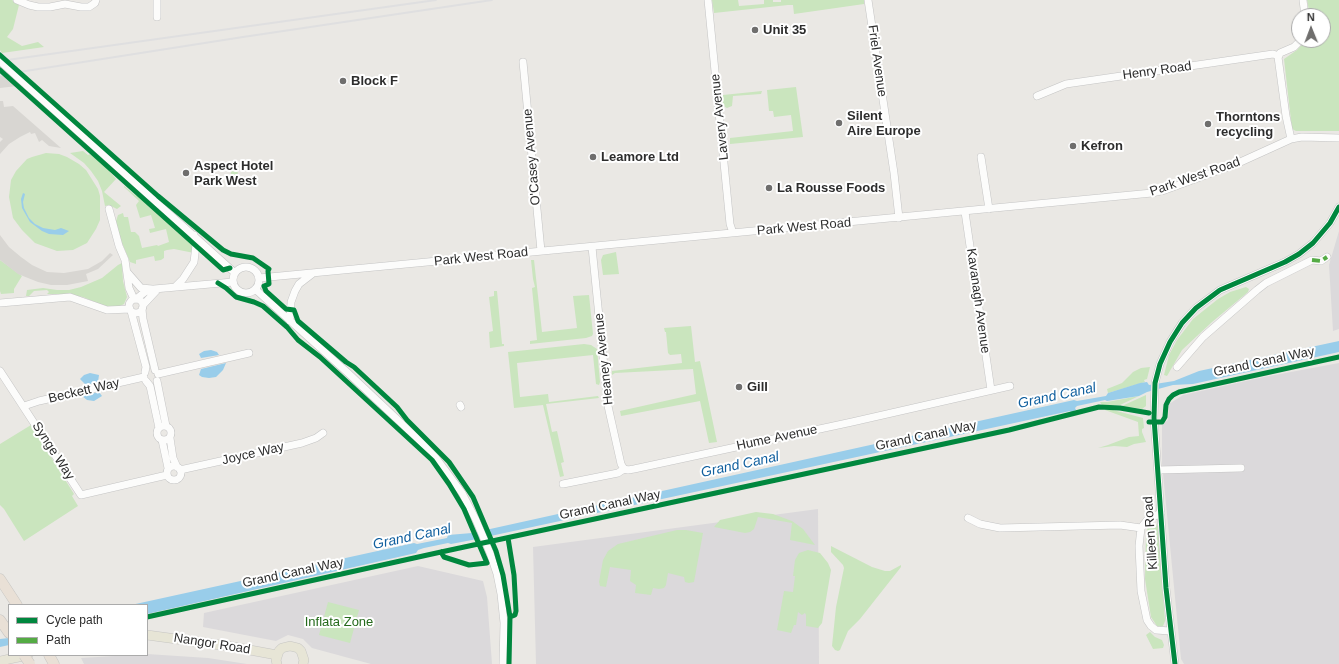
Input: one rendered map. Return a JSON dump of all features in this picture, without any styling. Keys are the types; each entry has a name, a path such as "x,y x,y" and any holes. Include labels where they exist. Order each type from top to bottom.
{"highway":[{"path":"0,579 16,604"},
{"path":"1,621 8,632"}],"main road":[{"name":"Nangor Road","path":"148,635 228,646 277,660 282,648 294,646 298,648 303,655 303,664"},
{"path":"0,661 23,656"}],"street":[{"path":"17,0 29,5 50,7 66,2 81,7 90,7 96,0"},
{"path":"157,0 157,17"},
{"name":"Lavery Avenue","path":"708,0 730,224 733,233"},
{"name":"Friel Avenue","path":"868,0 893,165 899,218"},
{"path":"1291,139 1286,116 1279,56 1282,52 1292,48"},
{"name":"Henry Road","path":"1037,96 1066,84 1273,54 1279,56"},
{"path":"0,62 235,273"},
{"name":"O'Casey Avenue","path":"523,62 541,251"},
{"name":"Park West Road","path":"259,278 965,212 1159,192 1236,164 1291,139 1302,137 1338,138"},
{"path":"981,157 989,209"},
{"path":"1256,290 1248,278 1285,262 1300,254 1313,244 1330,223 1339,207"},
{"path":"109,209 119,246 125,260 129,288 135,299 140,300 143,307 143,319 156,375 163,427 157,435 162,440 169,479 176,480 181,475 173,458 170,438 171,431 163,427 150,386 145,377 146,367 130,310 130,303 135,299 145,292 233,282"},
{"name":"Kavanagh Avenue","path":"965,212 991,390"},
{"path":"175,288 186,275 194,262 196,246 194,235"},
{"name":"Heaney Avenue","path":"592,246 608,406 620,460 624,469"},
{"path":"1177,367 1203,337 1256,290 1266,283 1312,260 1321,261 1327,257"},
{"path":"246,267 255,271 259,278 259,282 252,292 244,293 236,289 233,282 235,273 246,267"},
{"path":"127,272 141,288 156,290"},
{"path":"290,321 291,302 295,291 299,284 314,273"},
{"name":"Killeen Road","path":"1174,664 1170,631 1158,470 1154,400 1155,383 1158,370 1170,342 1182,324 1196,308 1220,290 1248,278"},
{"path":"255,289 378,401 436,458 462,493 476,520 497,574 504,623 503,664"},
{"path":"0,302 70,297 107,310 130,310 137,313 156,290"},
{"path":"145,377 148,370 156,375 249,353"},
{"name":"Synge Way","path":"0,371 81,495 168,471"},
{"path":"145,377 152,383 156,375"},
{"name":"Beckett Way","path":"24,406 39,401 145,377"},
{"name":"Hume Avenue","path":"564,484 618,473 624,469 634,469 1010,386"},
{"name":"Joyce Way","path":"179,468 306,442 323,433"},
{"path":"162,440 167,440 170,438"},
{"path":"168,471 173,466 179,468"},
{"path":"1158,470 1241,468"},
{"name":"Killeen Road","path":"1161,513 1148,518 1141,528 1139,546 1141,591 1147,620 1151,626 1156,630 1170,631"},
{"path":"968,518 980,524 1000,528 1120,525 1141,528"}],"shaded area":[{"path":"0,72 2,73 17,86 0,88"},
{"path":"0,101 3,101 4,107 13,106 61,148 49,146 42,140 39,142 35,133 31,134 30,132 9,144 0,154 0,142 3,139 0,137"},
{"path":"1339,231 1339,329 1333,331 1329,265"},
{"path":"0,235 9,247 21,257 32,265 47,272 64,273 88,269 102,261 110,253 113,255 98,269 86,274 88,281 67,285 51,285 38,282 18,274 0,260"},
{"path":"1339,363 1339,664 1184,664 1181,659 1162,463 1162,425 1168,420 1169,404 1183,395 1264,377"},
{"path":"818,509 819,664 536,664 533,547"},
{"path":"418,566 483,581 487,597 492,664 371,664 312,648 303,639 288,635 276,641 203,627 204,613"},
{"path":"148,654 208,658 247,664 84,664 81,658 148,656"}],"green space":[{"path":"0,0 12,0 19,5 13,29 7,37 22,46 38,42 44,47 2,53 0,50"},
{"path":"712,0 738,0 739,6 764,4 764,0 781,2 781,0 864,0 864,4 794,14 793,5 714,13"},
{"path":"1307,0 1339,0 1339,131 1296,131 1292,129 1284,59 1299,48 1331,48 1331,8 1308,8"},
{"path":"796,87 803,137 730,144 730,138 793,131 791,115 774,117 773,111 769,111 767,90"},
{"path":"762,91 761,94 733,96 732,106 727,108 723,106 723,95"},
{"path":"83,151 88,155 90,154 103,164 116,179 104,192 121,206 117,209 109,205 105,206 98,181 84,163 70,153"},
{"path":"46,153 59,154 79,164 86,170 98,189 100,196 100,220 96,229 87,243 73,250 57,251 35,243 13,218 9,197 11,180 16,171 27,159"},
{"path":"234,169 238,171 236,186 232,185 230,182 231,171"},
{"path":"124,186 145,201 193,244 194,253 174,249 164,251 164,258 161,260 155,261 154,256 136,260 136,264 130,262 119,236 116,221 118,215 123,213 124,217 128,217 131,232 135,232 139,236 142,248 158,246 169,242 166,229 150,233 149,229 155,228 151,215 140,218 136,205 139,201"},
{"path":"616,252 619,274 603,275 601,260 603,255"},
{"path":"0,260 22,276 14,289 14,293 1,294"},
{"path":"531,260 534,260 542,332 577,328 573,296 589,295 592,336 586,338 530,344 530,341 537,340 532,288 535,287"},
{"path":"122,263 123,281 127,297 124,304 120,306 104,306 83,297 66,294 47,294 49,292 47,290 34,291 29,296 26,296 27,290 43,288 69,290 81,287 102,278"},
{"path":"1246,287 1249,289 1248,292 1212,322 1182,350 1167,376 1164,375 1169,355 1177,340 1193,319 1218,299 1230,292"},
{"path":"494,291 497,291 502,344 504,344 504,346 490,348 489,332 493,331 489,297 494,296"},
{"path":"691,326 695,362 700,361 717,442 709,443 700,401 621,416 620,411 696,394 693,369 615,373 612,375 612,371 682,363 681,354 670,355 668,353 666,332 664,328"},
{"path":"584,344 591,345 597,349 599,385 596,384 593,355 517,363 520,397 548,394 549,402 598,396 599,398 546,404 552,432 557,431 564,462 561,463 564,476 560,477 543,405 514,408 508,352"},
{"path":"1150,367 1147,379 1144,380 1145,382 1108,393 1107,389 1122,383 1133,372 1141,368"},
{"path":"1146,395 1146,406 1142,409 1122,406"},
{"path":"1139,396 1120,405 1102,405 1100,402 1107,402"},
{"path":"1105,410 1113,410 1143,418 1144,428 1142,429 1142,432 1146,442 1127,447 1114,446 1098,448 1129,437 1139,436 1138,422"},
{"path":"31,425 74,494 72,496 78,506 24,541 0,505 0,444"},
{"path":"756,512 773,514 792,521 803,529 815,545 790,540 792,523 758,517 754,529 750,532 745,533 714,527 720,520"},
{"path":"1152,522 1158,526 1165,621 1163,626 1160,627 1157,626 1151,617 1145,579 1146,535 1148,526"},
{"path":"677,530 703,533 694,582 685,582 684,577 668,573 664,588 653,588 651,595 635,593 636,585 630,581 631,570 610,567 606,587 600,586 599,582 603,560 608,551 618,544"},
{"path":"831,546 872,567 885,571 890,571 901,565 901,567 860,619 848,631 840,650 838,651 832,646 836,607 844,568 831,552"},
{"path":"808,550 820,553 828,563 831,570 822,623 818,628 806,626 805,613 802,615 798,612 796,625 794,625 791,633 777,630 784,591 793,592 795,560 799,553"},
{"name":"Inflata Zone","path":"328,602 359,610 350,643 319,635"},
{"path":"1150,632 1155,637 1162,640 1164,645 1163,648 1153,649 1146,635"}],"water":[{"path":"23,193 25,194 23,202 24,208 29,218 35,224 43,228 55,230 61,228 69,231 63,235 49,234 42,231 30,222 22,208 21,199"},
{"path":"1339,341 1339,352 1193,384 1173,385 1147,392 1139,396 1107,401 1105,400 1077,406 1075,408 1076,410 1071,412 472,540 424,548 418,550 416,553 148,614 148,604 136,604 414,543 417,544 447,538 448,535 472,533 1074,400 1077,401 1106,396 1108,393 1140,383 1147,382 1149,385 1174,381 1199,371"},
{"path":"211,350 217,352 219,355 201,358 199,354 204,351"},
{"path":"226,363 223,370 216,377 209,378 199,375 201,369"},
{"path":"90,373 99,375 98,382 86,385 80,379 84,375"},
{"path":"99,392 102,396 94,401 87,400 82,396"},
{"path":"8,638 8,645 0,647 0,639"}],"railway":[{"path":"0,61 436,0"},
{"path":"0,75 492,0"}],"marked path":[{"path":"1312,260 1321,261 1327,257"}],"cycle path":[{"path":"0,55 158,196 223,250 231,254 253,258 269,269 269,284 264,286 266,291 286,309 294,310 298,321 346,362 354,367 397,407 407,420 449,462 473,497 496,551 503,575 510,617 509,664"},
{"path":"0,70 223,270 230,268"},
{"path":"1175,664 1166,588 1154,418 1155,383 1160,364 1170,342 1182,323 1196,308 1220,290 1285,262 1299,254 1313,243 1330,223 1339,207"},
{"path":"218,283 236,297 263,306 287,327 298,340 320,357 432,460 464,509 487,563 469,565 444,557 441,552"},
{"name":"Grand Canal Way","path":"1149,422 1162,422 1165,417 1166,405 1169,399 1179,392 1339,357"},
{"name":"Grand Canal Way","path":"148,617 1009,430 1099,407 1120,408 1149,413"},
{"path":"508,538 514,575 516,611 515,615 510,617"}],"place":[{"name":"Unit 35","path":"755,30"},
{"name":"Block F","path":"343,81"},
{"name":"Silent Aire Europe","path":"839,123"},
{"name":"Thorntons recycling","path":"1208,124"},
{"name":"Kefron","path":"1073,146"},
{"name":"Leamore Ltd","path":"593,157"},
{"name":"Aspect Hotel Park West","path":"186,173"},
{"name":"La Rousse Foods","path":"769,188"},
{"name":"Gill","path":"739,387"}],"water label":[{"name":"Grand Canal","path":"1057,396"},
{"name":"Grand Canal","path":"740,465"},
{"name":"Grand Canal","path":"412,537"}]}
